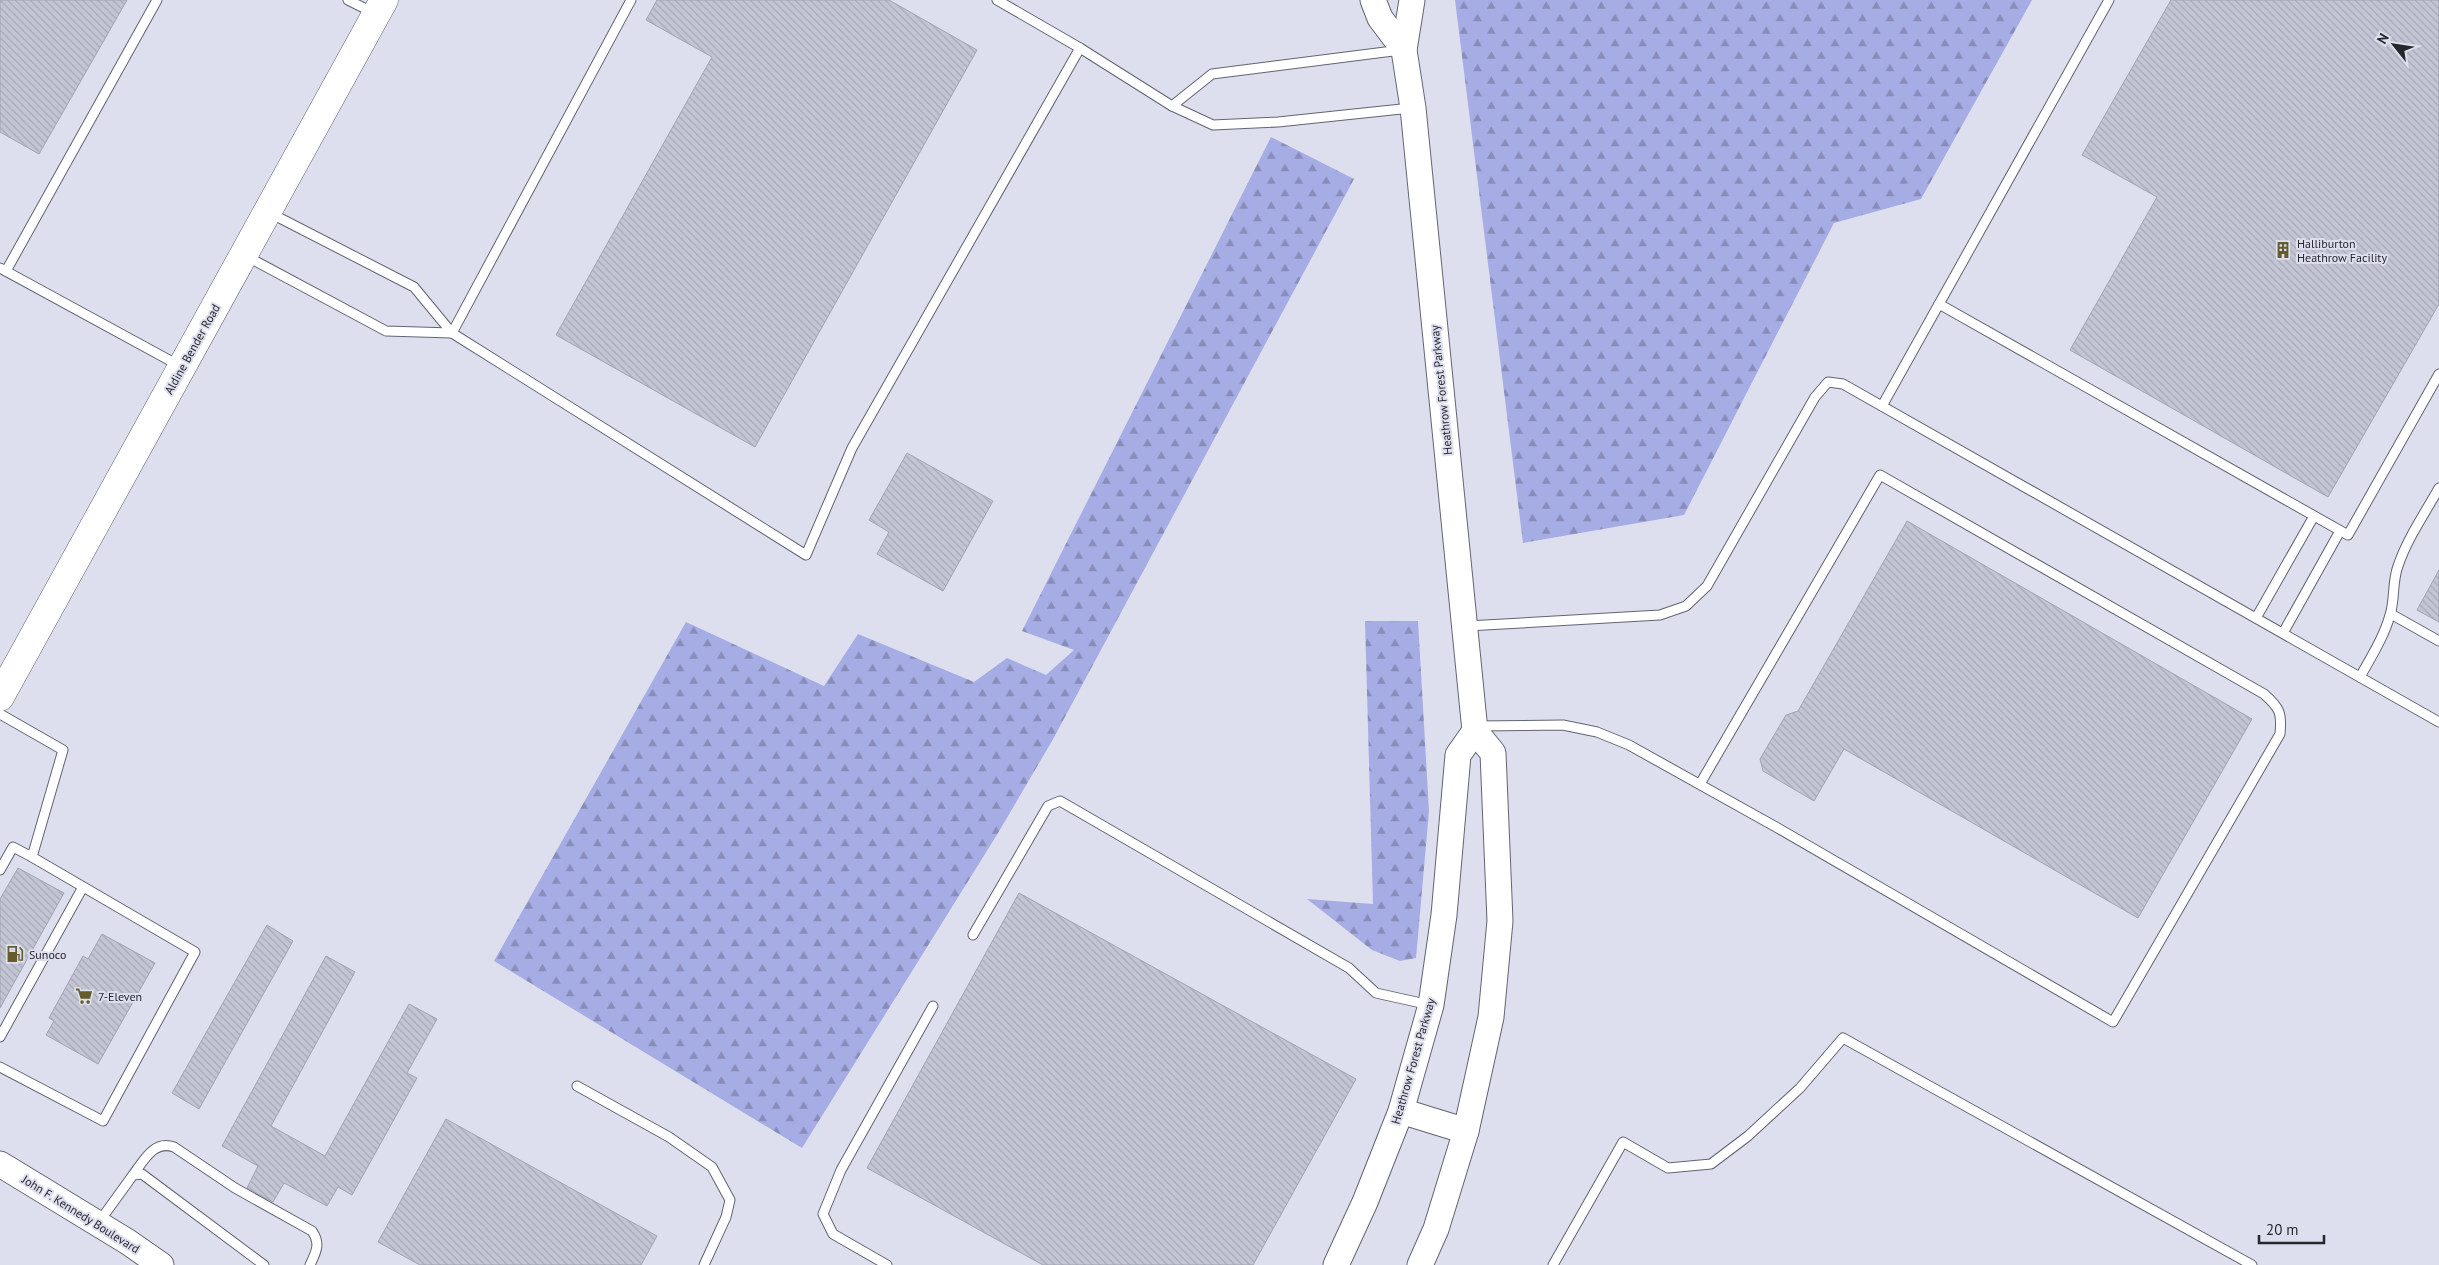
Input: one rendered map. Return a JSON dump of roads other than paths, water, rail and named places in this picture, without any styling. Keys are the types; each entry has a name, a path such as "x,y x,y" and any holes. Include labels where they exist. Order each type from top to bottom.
{"main road":[{"name":"Aldine Bender Road","path":"0,697 380,7"}],"street":[{"name":"Heathrow Forest Parkway","path":"1373,0 1380,18 1404,50"},
{"name":"Heathrow Forest Parkway","path":"1336,1265 1365,1202 1401,1111 1430,1005 1444,916 1458,756 1475,729 1413,108 1404,50 1412,0"},
{"path":"1420,1265 1436,1229 1466,1131 1491,1017 1500,921 1493,753 1475,729"},
{"path":"1401,1111 1466,1131"},
{"name":"John F. Kennedy Boulevard","path":"0,1164 98,1224 160,1265"}],"lane":[{"path":"157,0 3,270 182,367"},
{"path":"348,0 380,7"},
{"path":"452,333 631,0"},
{"path":"997,0 1080,48 1172,106 1213,125 1278,122 1413,108"},
{"path":"1882,406 2109,0"},
{"path":"268,211 414,287 452,333 806,555 852,448 1080,48"},
{"path":"1172,106 1212,74 1404,50"},
{"path":"245,255 386,331 452,333"},
{"path":"1939,304 2348,535 2439,374"},
{"path":"1464,626 1660,615 1686,606 1707,586 1815,397 1828,382 1843,384 2439,722"},
{"path":"1475,729 1546,723 1597,732 1629,745 2113,1022 2280,734 2282,718 2277,705 2264,694 1880,475 1700,784"},
{"path":"2360,677 2382,637 2391,614 2392,590 2405,548 2439,488"},
{"path":"2256,618 2314,516"},
{"path":"2283,633 2340,531"},
{"path":"2391,614 2439,641"},
{"path":"0,714 63,750 32,857"},
{"path":"973,935 1048,806 1060,802 1349,968 1376,992 1430,1005"},
{"path":"0,870 13,847 195,952 103,1121 0,1067"},
{"path":"0,1037 83,887"},
{"path":"887,1265 833,1234 823,1214 840,1170 933,1006"},
{"path":"1553,1265 1623,1142 1668,1168 1711,1164 1748,1136 1800,1088 1843,1038 2252,1265"},
{"path":"577,1086 669,1137 712,1167 730,1200 726,1217 704,1265"},
{"path":"98,1224 133,1175 157,1147 165,1144 174,1147 235,1188 312,1231 317,1239 317,1250 310,1265"},
{"path":"133,1175 142,1174 264,1265"}],"place":[{"name":"Halliburton Heathrow Facility","path":"2283,250"},
{"name":"Sunoco","path":"15,954"},
{"name":"7-Eleven","path":"84,996"}]}
